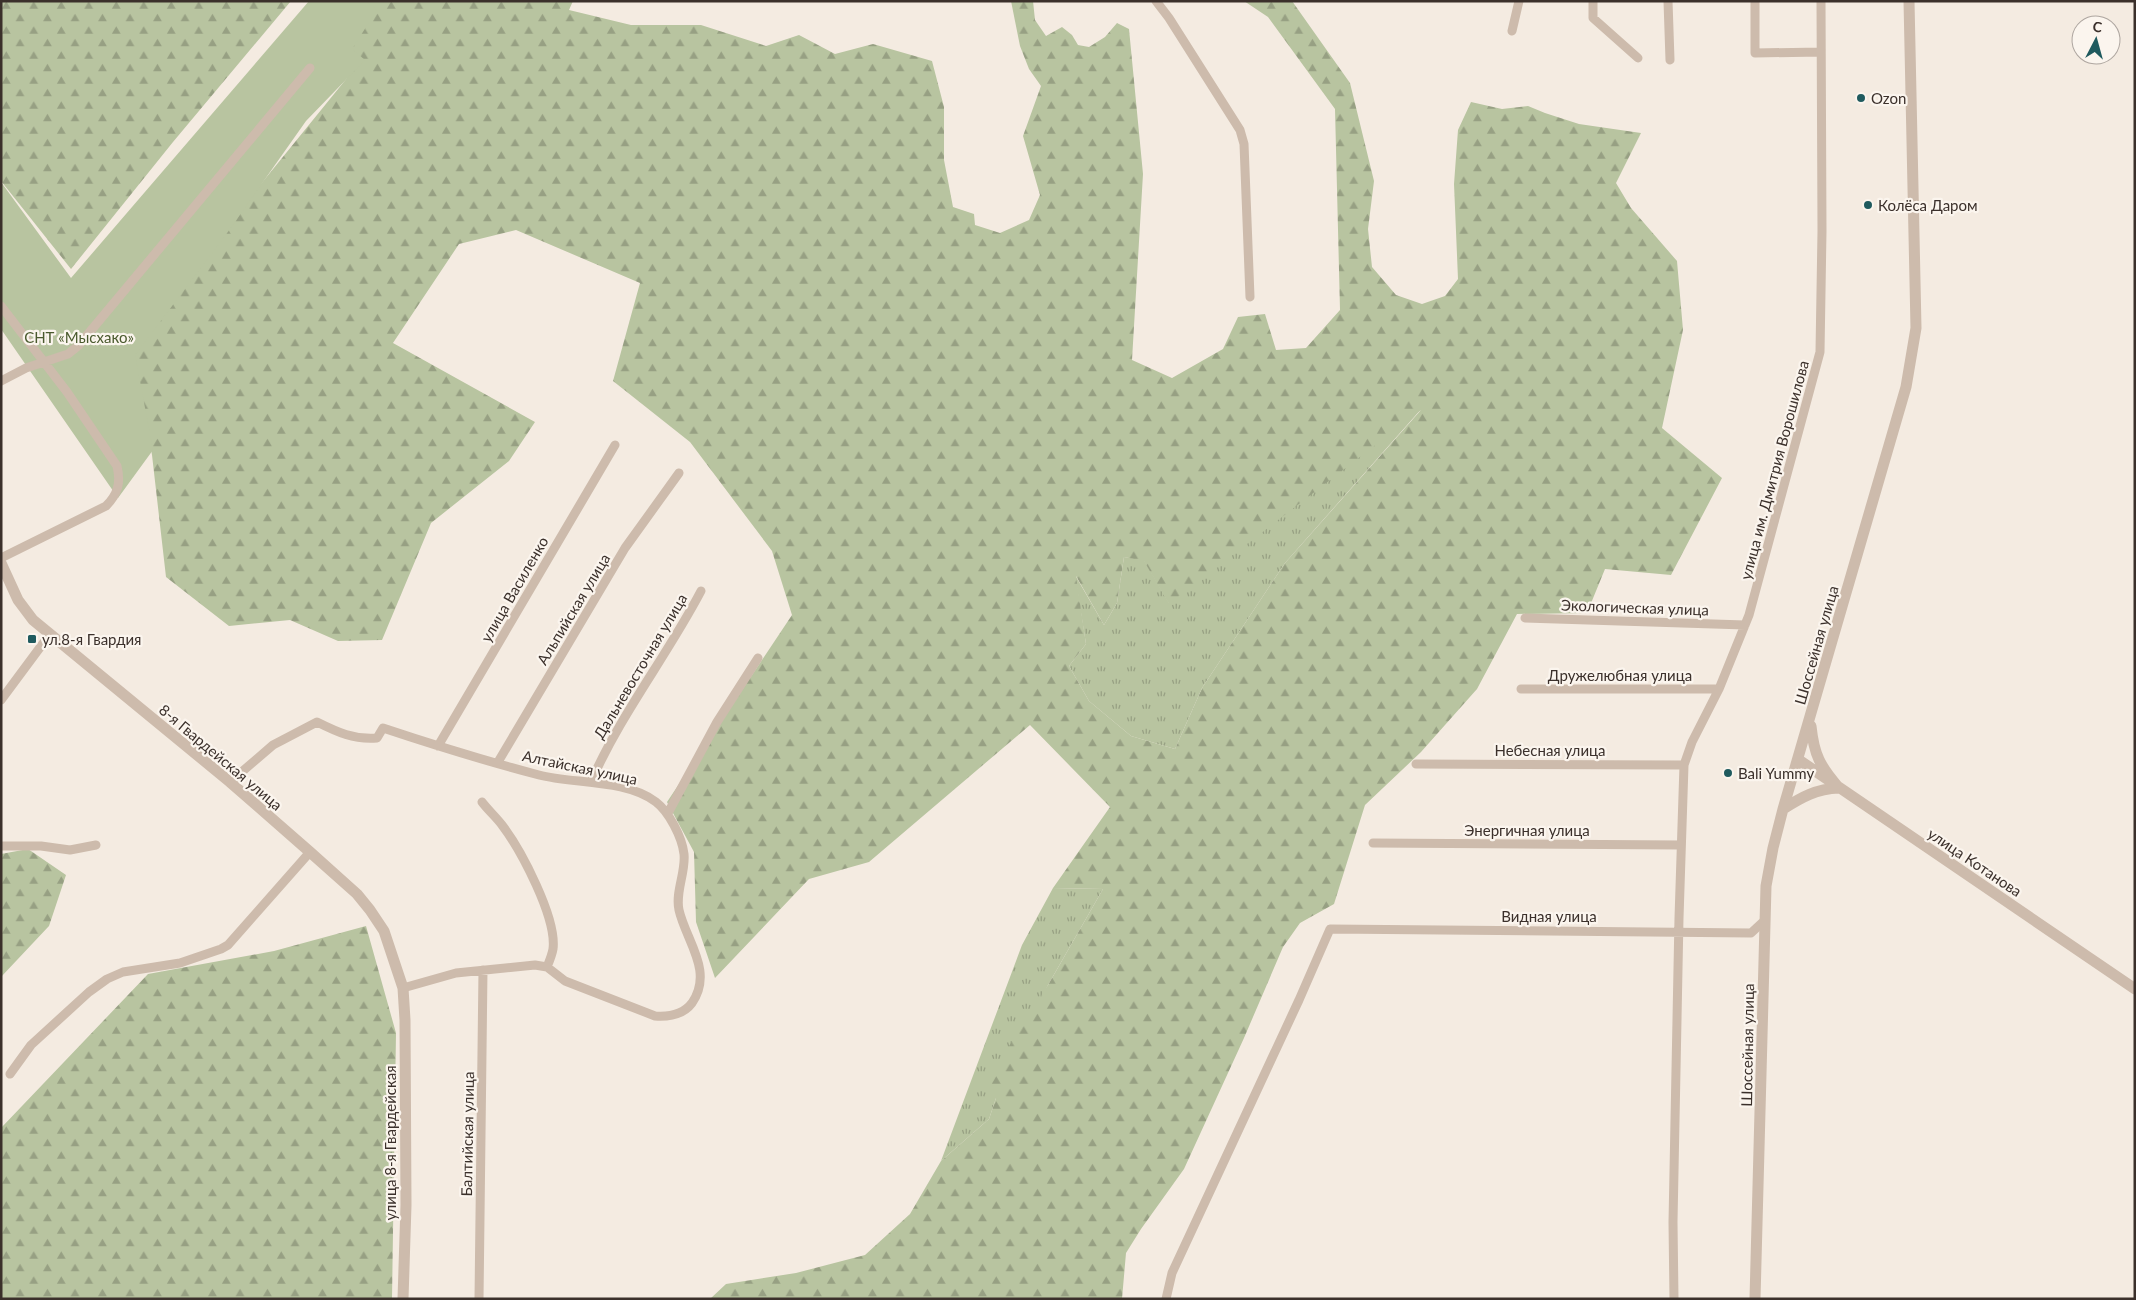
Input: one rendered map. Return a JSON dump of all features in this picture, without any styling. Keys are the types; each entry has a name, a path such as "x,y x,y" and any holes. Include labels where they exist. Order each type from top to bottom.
{"street":[{"path":"1156,1 1240,130 1244,144 1250,297"},
{"path":"1512,31 1519,1"},
{"path":"1593,1 1593,18 1638,58"},
{"path":"1668,1 1670,60"},
{"path":"1755,1 1755,53 1821,52"},
{"name":"улица им. Дмитрия Ворошилова","path":"1674,1299 1673,1222 1678,931 1684,765 1692,742 1719,689 1745,624 1820,352 1822,232 1821,1"},
{"name":"Шоссейная улица","path":"1755,1299 1766,886 1783,809 1799,760 1906,387 1916,328 1909,1"},
{"path":"1,381 26,368 55,360 68,354 78,346 310,68"},
{"path":"1,306 67,392 116,466 120,477 114,497 106,506 1,558"},
{"name":"улица Василенко","path":"438,746 615,445"},
{"name":"Альпийская улица","path":"498,762 628,544 679,473"},
{"name":"8-я Гвардейская улица","path":"1,563 18,600 33,620 230,782 357,894 384,931 403,988"},
{"name":"Дальневосточная улица","path":"591,782 604,752 677,636 701,591"},
{"name":"Экологическая улица","path":"1525,618 1745,624"},
{"path":"1,700 50,634"},
{"path":"668,813 717,722 758,658"},
{"name":"Дружелюбная улица","path":"1521,689 1719,689"},
{"path":"1810,720 1816,758 1839,788"},
{"name":"Алтайская улица","path":"230,782 273,745 317,722 344,735 356,738 377,738 382,728 548,777 591,782 644,795 656,802 668,813 684,854 678,910 700,967 701,981 698,994 689,1006 679,1014 668,1017 655,1016 565,981 547,967"},
{"name":"улица Котанова","path":"1799,760 2135,990"},
{"name":"Небесная улица","path":"1416,764 1684,765"},
{"path":"1783,809 1806,794 1817,790 1839,788"},
{"path":"403,988 442,976 483,970 523,965 547,967 553,950 553,938 548,915 531,874 502,825 482,802"},
{"name":"Энергичная улица","path":"1373,843 1681,845"},
{"path":"1,846 33,846 70,850 96,845"},
{"path":"10,1074 31,1045 88,992 107,979 122,972 180,963 221,949 228,944 310,852"},
{"name":"Видная улица","path":"1166,1299 1172,1273 1299,1000 1330,928 1751,933 1764,921"},
{"name":"Балтийская улица","path":"479,1299 483,970"},
{"name":"улица 8-я Гвардейская","path":"403,988 405,1020 406,1205 403,1299"}],"green space":[{"path":"1,1 291,1 173,142 71,269 1,181"},
{"name":"СНТ «Мысхако»","path":"309,1 366,1 377,10 352,49 365,60 306,121 225,236 135,355 153,450 118,498 1,329 1,182 71,278"},
{"path":"353,1 573,1 569,10 631,25 701,25 766,46 799,35 835,54 873,44 932,61 944,107 944,160 953,207 974,214 975,225 1000,233 1029,220 1040,195 1023,136 1041,86 1029,69 1020,46 1011,1 1033,1 1035,20 1046,36 1062,27 1072,35 1078,45 1089,47 1105,37 1117,23 1129,29 1143,174 1132,360 1172,378 1223,349 1238,317 1265,314 1276,350 1306,348 1340,310 1335,109 1268,17 1244,1 1292,1 1350,83 1374,181 1368,229 1372,267 1396,295 1422,304 1445,296 1458,279 1454,184 1458,130 1471,102 1502,109 1528,106 1579,124 1641,133 1616,183 1631,208 1677,261 1683,330 1662,428 1722,478 1671,575 1605,569 1587,613 1517,614 1477,689 1421,752 1365,805 1334,904 1300,923 1283,947 1184,1169 1126,1253 1122,1299 710,1299 726,1284 796,1273 865,1255 910,1214 941,1161 989,1119 996,1098 988,1079 1048,985 1103,889 1053,888 1110,807 1030,725 869,862 809,879 715,978 696,922 694,852 667,802 792,615 772,551 690,442 613,381 640,283 516,230 459,244 393,343 535,422 509,461 431,523 382,640 338,641 290,620 229,626 166,577 152,455 134,354 243,206 347,78","holes":["1421,410 1285,563 1202,688 1175,749 1131,736 1089,701 1069,666 1086,644 1076,576 1104,625 1117,603 1124,557 1144,561 1169,604"]},
{"path":"1423,407 1285,563 1202,688 1175,749 1131,736 1089,701 1069,666 1086,644 1075,575 1104,625 1117,603 1124,557 1144,560 1169,603"},
{"path":"28,849 66,875 49,926 1,977 1,854"},
{"path":"1053,888 1103,889 1048,985 996,1098 989,1119 941,1161 1022,945"},
{"path":"366,926 396,1033 392,1299 1,1299 1,1128 148,974 274,951"}],"place":[{"name":"Ozon","path":"1861,98"},
{"name":"Колёса Даром","path":"1868,205"},
{"name":"ул.8-я Гвардия","path":"32,639"},
{"name":"Bali Yummy","path":"1728,773"}]}
